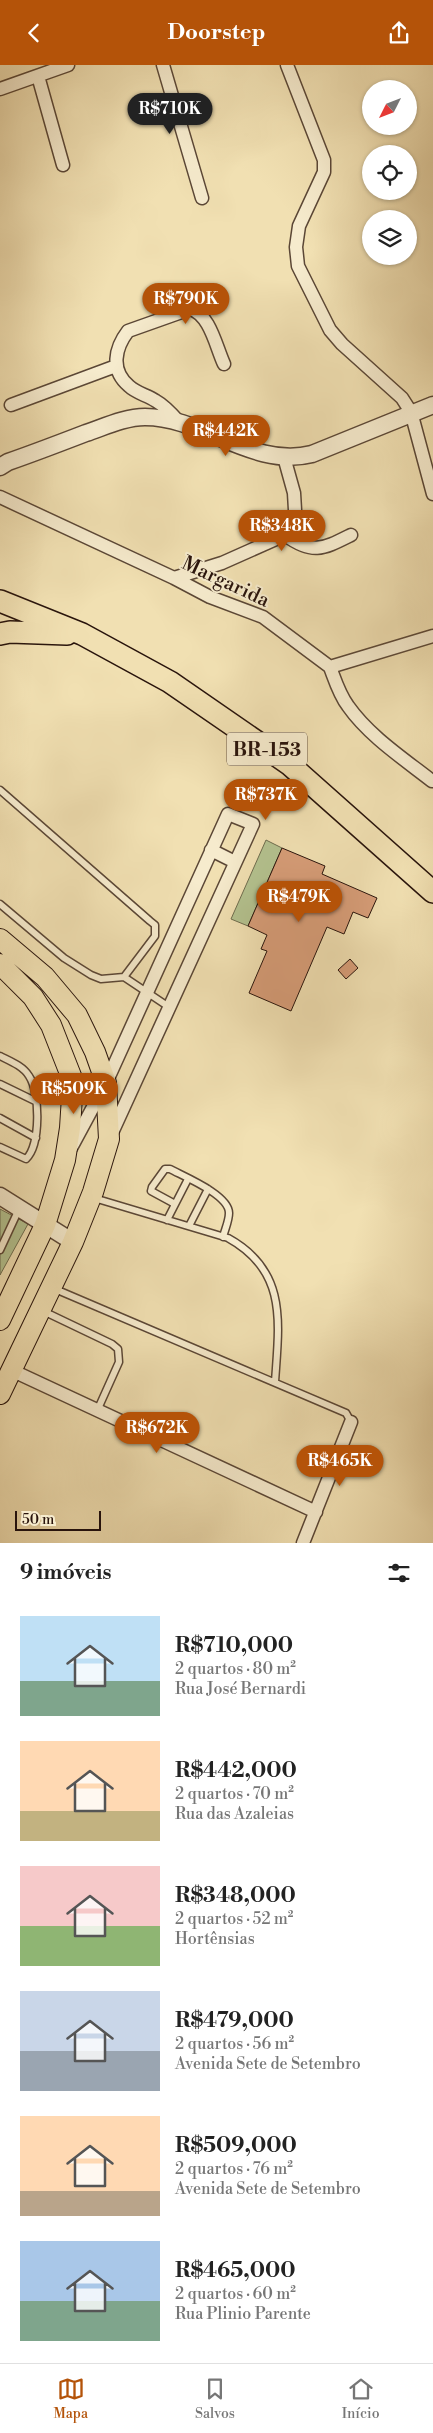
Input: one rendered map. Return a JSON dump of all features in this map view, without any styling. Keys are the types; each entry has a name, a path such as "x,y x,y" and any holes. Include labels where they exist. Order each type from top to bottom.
{"highway":[{"name":"BR-153","path":"0,601 82,634 170,682 289,764 433,892"},
{"path":"0,634 10,632 82,634"}],"main road":[{"path":"0,939 45,977 77,1015 95,1052 106,1083 109,1139 91,1197 74,1241 40,1310 5,1368 0,1394"},
{"path":"0,965 33,997 51,1025 73,1081 70,1127 65,1160 45,1225 0,1320"}],"street":[{"path":"0,89 68,65"},
{"path":"164,65 202,198"},
{"path":"287,65 305,115 321,149 324,172 299,226 296,247 298,266 330,330 342,345 402,398 411,412 433,494"},
{"path":"38,76 64,165"},
{"path":"179,422 157,401 128,386 116,366 116,351 128,331 190,309 197,311 204,317 224,365"},
{"path":"11,405 116,366"},
{"path":"3,463 128,420 144,417 179,422 260,453 297,458 312,454 411,412 433,405"},
{"path":"174,578 222,563 285,535 293,523 295,510 294,493 284,457"},
{"name":"Margarida","path":"0,497 174,578 210,597 263,617 330,667"},
{"path":"285,535 300,546 312,549 326,547 352,535"},
{"path":"432,781 388,746 348,707 339,691 330,667 433,636"},
{"path":"65,1160 106,1083 228,814 253,824 109,1139"},
{"path":"211,850 235,862"},
{"path":"0,1196 74,1241"},
{"path":"5,1368 316,1512"},
{"path":"304,1543 351,1422"}],"lane":[{"path":"0,790 155,925 155,935 124,977"},
{"path":"0,904 64,958 91,975 101,979 124,977 169,1007"},
{"path":"0,1056 21,1067 29,1076 35,1101 36,1138 34,1147 26,1159 0,1147"},
{"path":"0,1084 35,1101"},
{"path":"0,1118 36,1138"},
{"path":"175,1204 153,1194 152,1187 165,1169 170,1169 218,1196 228,1208 229,1213 223,1237"},
{"path":"167,1220 188,1179"},
{"path":"189,1227 208,1189"},
{"path":"91,1197 223,1237 247,1249 258,1260 269,1280 276,1300 278,1331 275,1382"},
{"path":"0,1250 19,1209"},
{"path":"51,1287 346,1413 351,1422"},
{"path":"40,1310 112,1344 118,1349 119,1362 97,1411"}],"green space":[{"path":"266,840 282,848 248,926 231,919"},
{"path":"0,1209 28,1224 0,1275"}],"building":[{"path":"282,848 325,866 322,874 377,898 368,918 353,912 344,934 327,927 291,1011 249,993 267,951 261,949 267,935 248,926"},
{"path":"350,959 358,968 346,979 338,970"}]}
